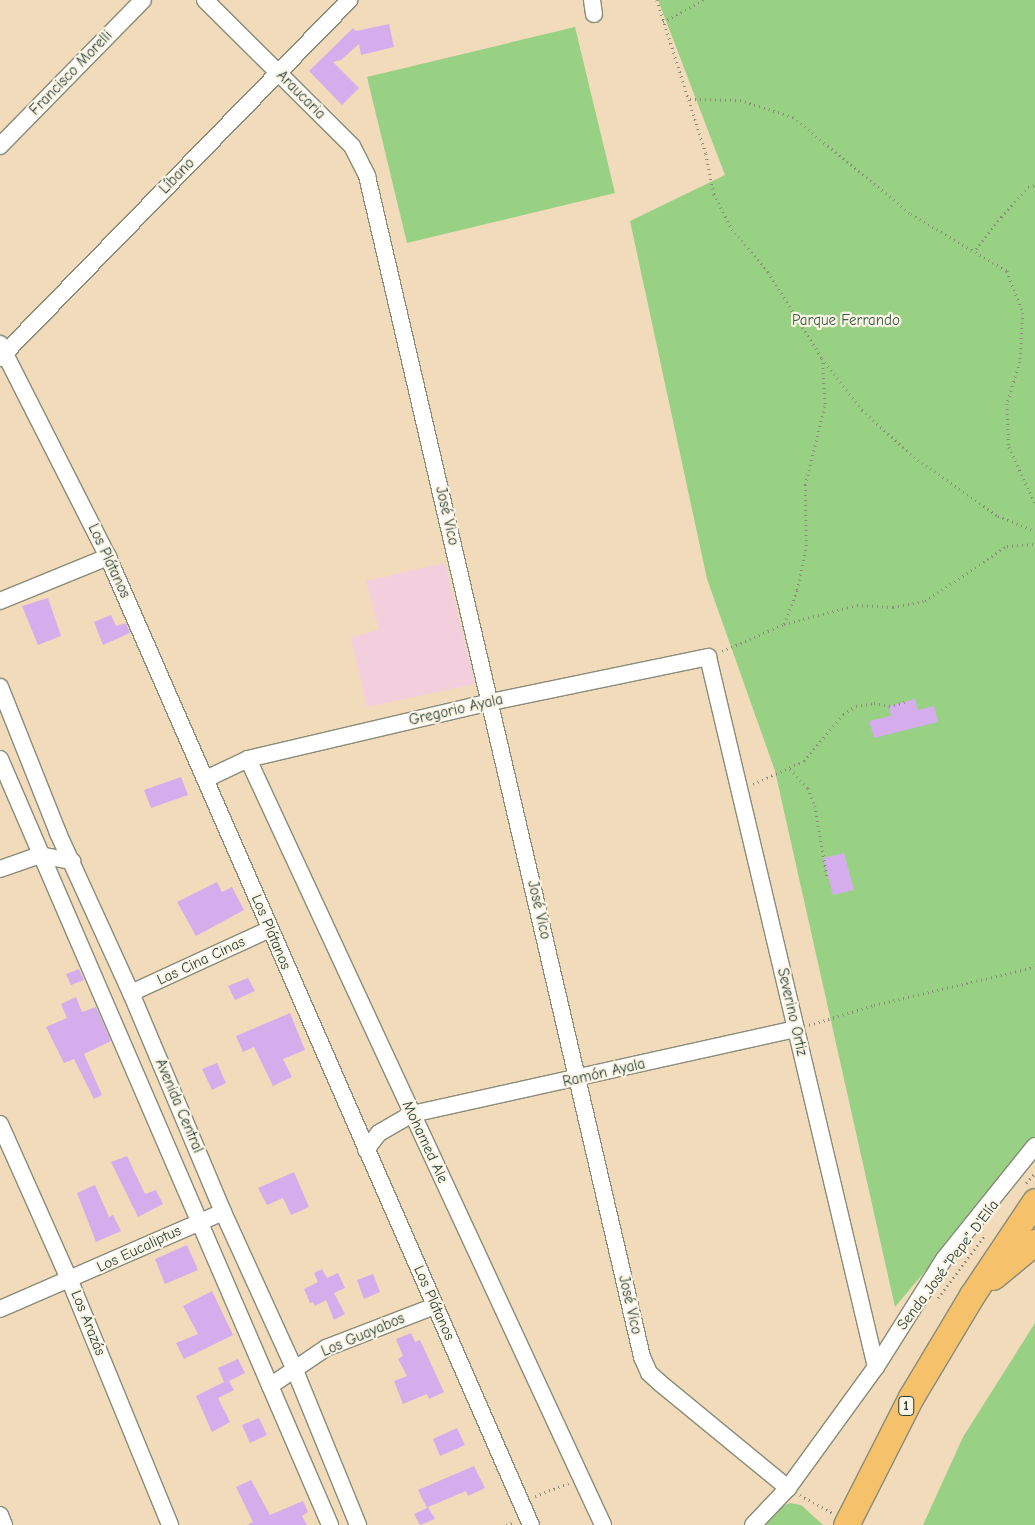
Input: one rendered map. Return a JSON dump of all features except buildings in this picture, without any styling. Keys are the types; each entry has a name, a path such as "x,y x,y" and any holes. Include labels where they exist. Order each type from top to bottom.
{"highway":[{"name":"1","path":"846,1523 912,1397 1029,1194"},
{"path":"972,1295 1035,1242"}],"street":[{"name":"Francisco Morelli","path":"0,146 143,0"},
{"name":"Araucaria","path":"204,0 352,146 367,176 375,205"},
{"name":"Líbano","path":"2,352 348,0"},
{"name":"José Vico","path":"375,205 642,1357 649,1374 788,1488"},
{"name":"Los Plátanos","path":"2,352 108,557 208,778 270,929 531,1525"},
{"path":"0,601 108,557"},
{"name":"Gregorio Ayala","path":"208,778 248,759 491,702 708,657"},
{"name":"Severino Ortiz","path":"708,657 876,1367"},
{"name":"Avenida Central","path":"0,687 58,833 132,993 223,1212 294,1368 358,1525"},
{"name":"Avenida Central","path":"0,759 330,1525"},
{"name":"Mohamed Ale","path":"248,759 603,1525"},
{"path":"40,855 58,833"},
{"path":"0,869 40,855 72,861"},
{"name":"Las Cina Cinas","path":"132,993 270,929"},
{"name":"Ramón Ayala","path":"366,1150 387,1128 412,1114 796,1029"},
{"name":"Los Arazás","path":"0,1124 70,1281 170,1525"},
{"path":"753,1525 788,1488 876,1367 944,1259 1035,1146"},
{"name":"Los Eucaliptus","path":"0,1309 70,1281 223,1212"},
{"name":"Los Guayabos","path":"270,1386 326,1348 361,1332 435,1306"},
{"path":"0,1515 4,1525"}],"path":[{"path":"657,0 690,99 706,154 714,194 732,230 768,272 822,358 862,410 914,457 998,516 1035,531"},
{"path":"663,22 702,0"},
{"path":"690,99 740,100 793,117 911,214 976,250 1006,271 1023,313 1020,362 1007,404 1009,447 1035,503"},
{"path":"976,250 1000,217 1028,188 1035,185"},
{"path":"784,624 797,590 806,546 805,485 825,404 822,358"},
{"path":"708,657 784,624 857,604 893,607 925,601 1007,546 1035,544"},
{"path":"739,788 790,769 804,760 843,714 856,706 874,703 889,706 904,702"},
{"path":"790,769 808,788 815,806 827,876"},
{"path":"796,1029 874,1005 1035,967"},
{"path":"1029,1194 1035,1173"},
{"name":"Senda José \"Pepe\" D'Elía","path":"934,1304 988,1230"},
{"path":"521,1502 582,1477"},
{"path":"788,1488 846,1523"}],"shaded area":[{"path":"445,563 475,684 367,707 351,638 379,629 366,581"}],"green space":[{"name":"Parque Ferrando","path":"658,0 1035,0 1035,1141 895,1307 775,771 707,579 630,221 725,175"},
{"path":"575,27 615,193 407,243 367,77"},
{"path":"1035,1323 1035,1525 923,1525 963,1437"},
{"path":"790,1503 801,1505 823,1525 761,1525 774,1510"}]}
